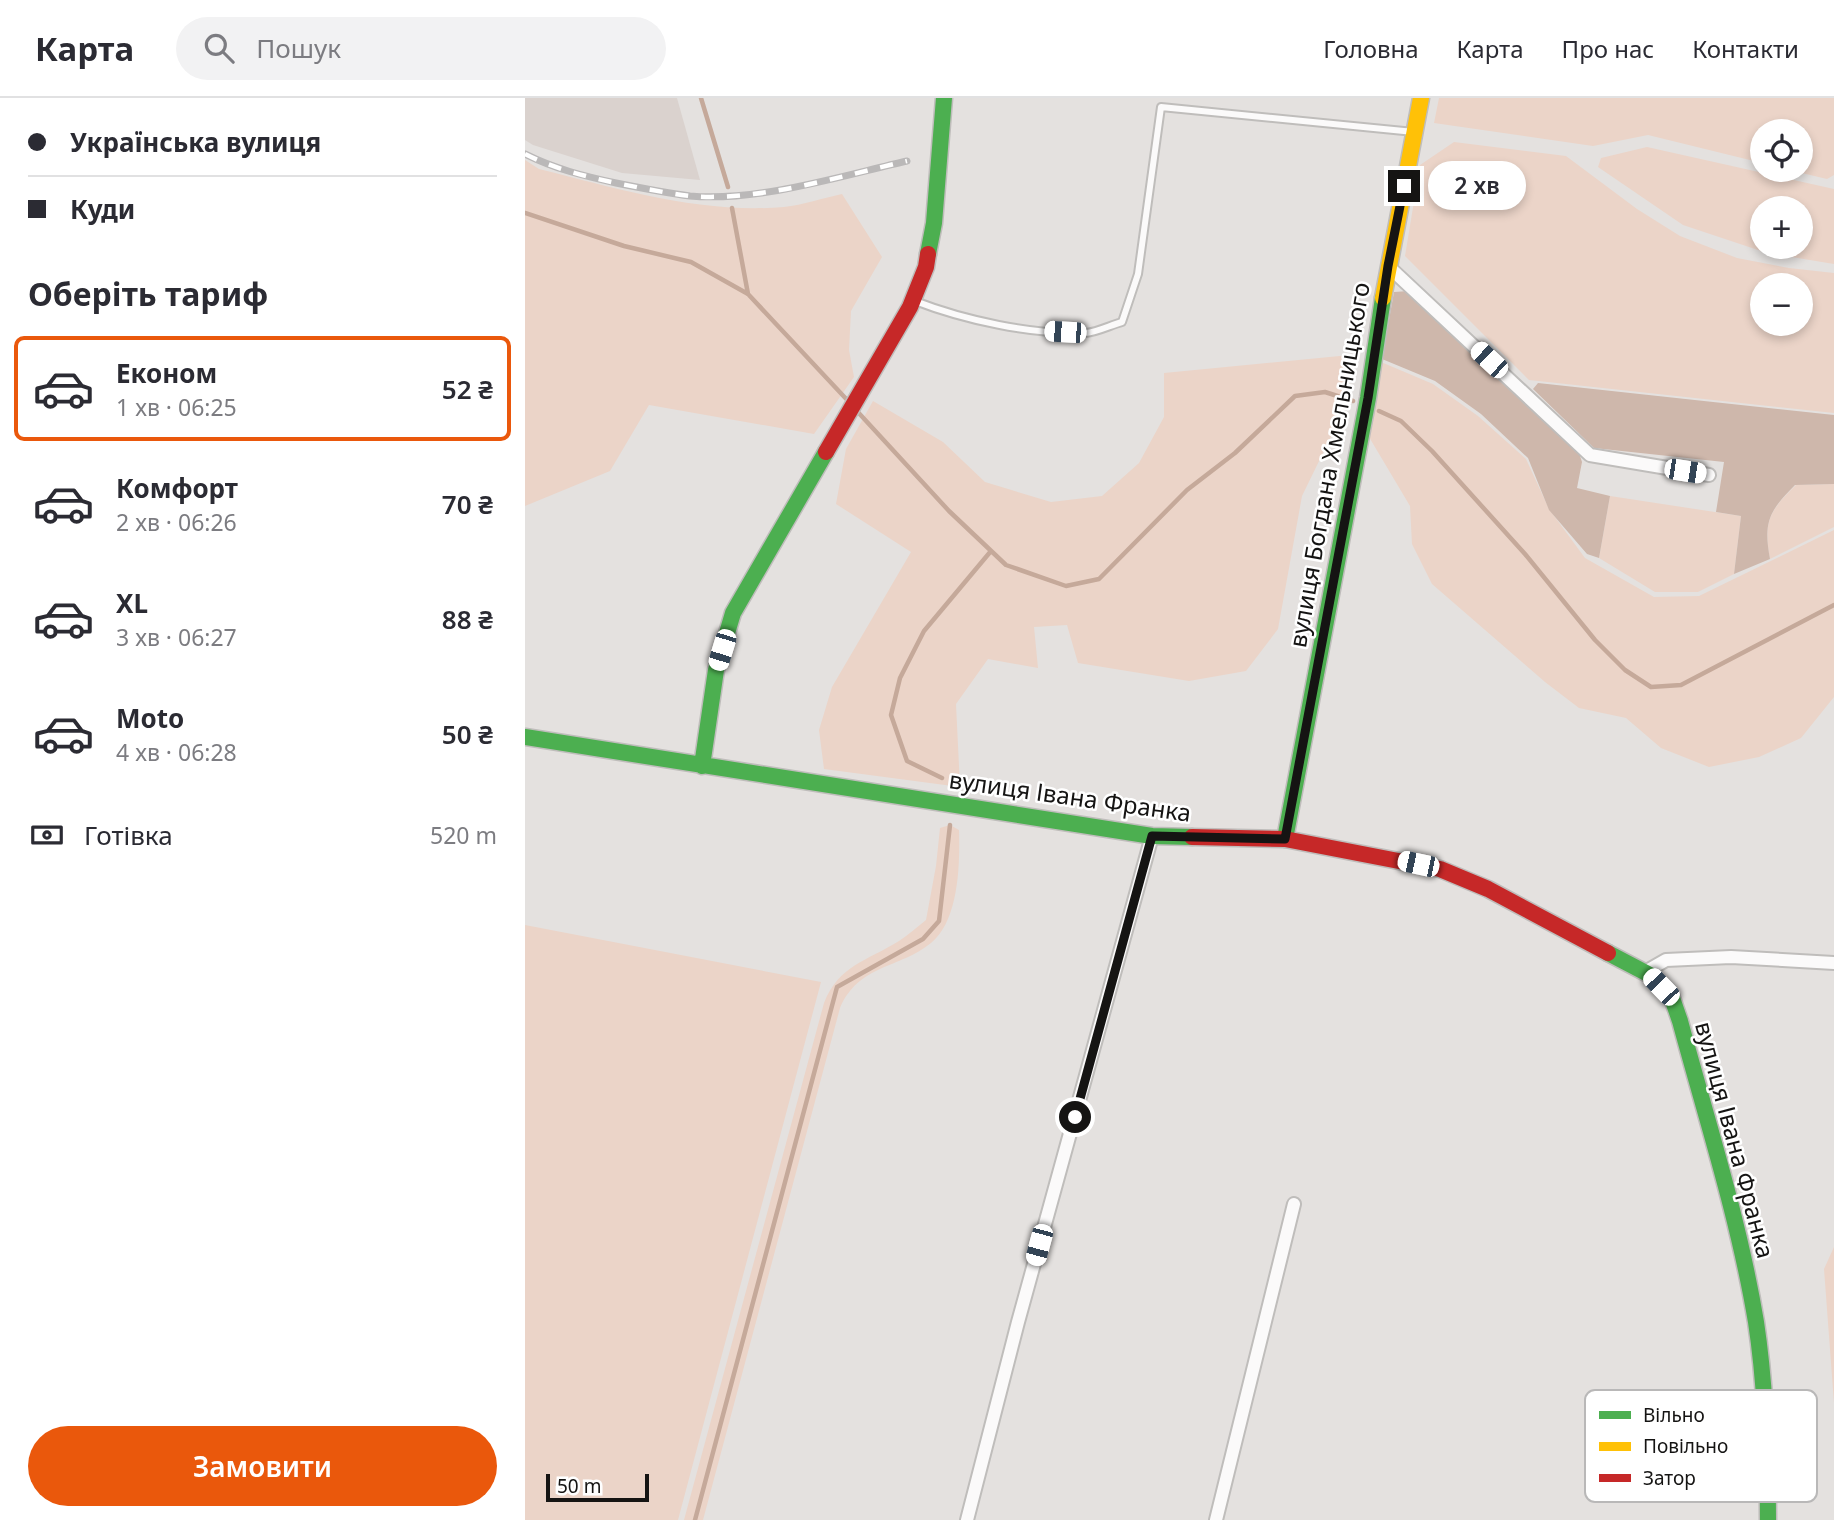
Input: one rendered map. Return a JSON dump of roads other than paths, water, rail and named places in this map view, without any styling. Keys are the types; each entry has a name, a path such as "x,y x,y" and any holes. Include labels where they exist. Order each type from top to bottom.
{"street":[{"path":"702,766 716,670 733,612 913,300 926,267 934,223 944,98"},
{"name":"вулиця Богдана Хмельницького","path":"1285,839 1368,398 1388,266 1421,98"},
{"path":"1388,266 1590,455 1709,475"},
{"name":"вулиця Івана Франка","path":"525,737 1152,836 1285,839 1440,869 1489,889 1645,972 1672,998 1751,1296 1763,1390"},
{"path":"967,1520 1018,1322 1152,836"},
{"path":"1645,972 1666,960 1731,957 1834,962"},
{"path":"1216,1520 1294,1205"},
{"name":"вулиця Івана Франка","path":"1767,1502 1767,1520"}],"lane":[{"path":"913,300 951,315 1041,330 1089,333 1122,322 1138,274 1161,107 1414,132"}],"waterway":[{"path":"701,98 728,187"},
{"path":"732,208 748,294"},
{"path":"525,213 624,246 691,262 748,294 850,403"},
{"path":"856,410 949,511 1006,565 1066,586 1099,579 1187,490 1235,453 1295,396 1325,392 1353,401"},
{"path":"1379,411 1401,421 1432,451 1525,554 1595,640 1625,670 1651,687 1681,685 1834,605"},
{"path":"942,778 907,761 891,715 900,678 924,631 991,551"},
{"path":"695,1520 837,987 923,939 939,921 950,825"}],"railway":[{"path":"525,154 581,175 644,189 716,197 771,192 907,161"}]}
